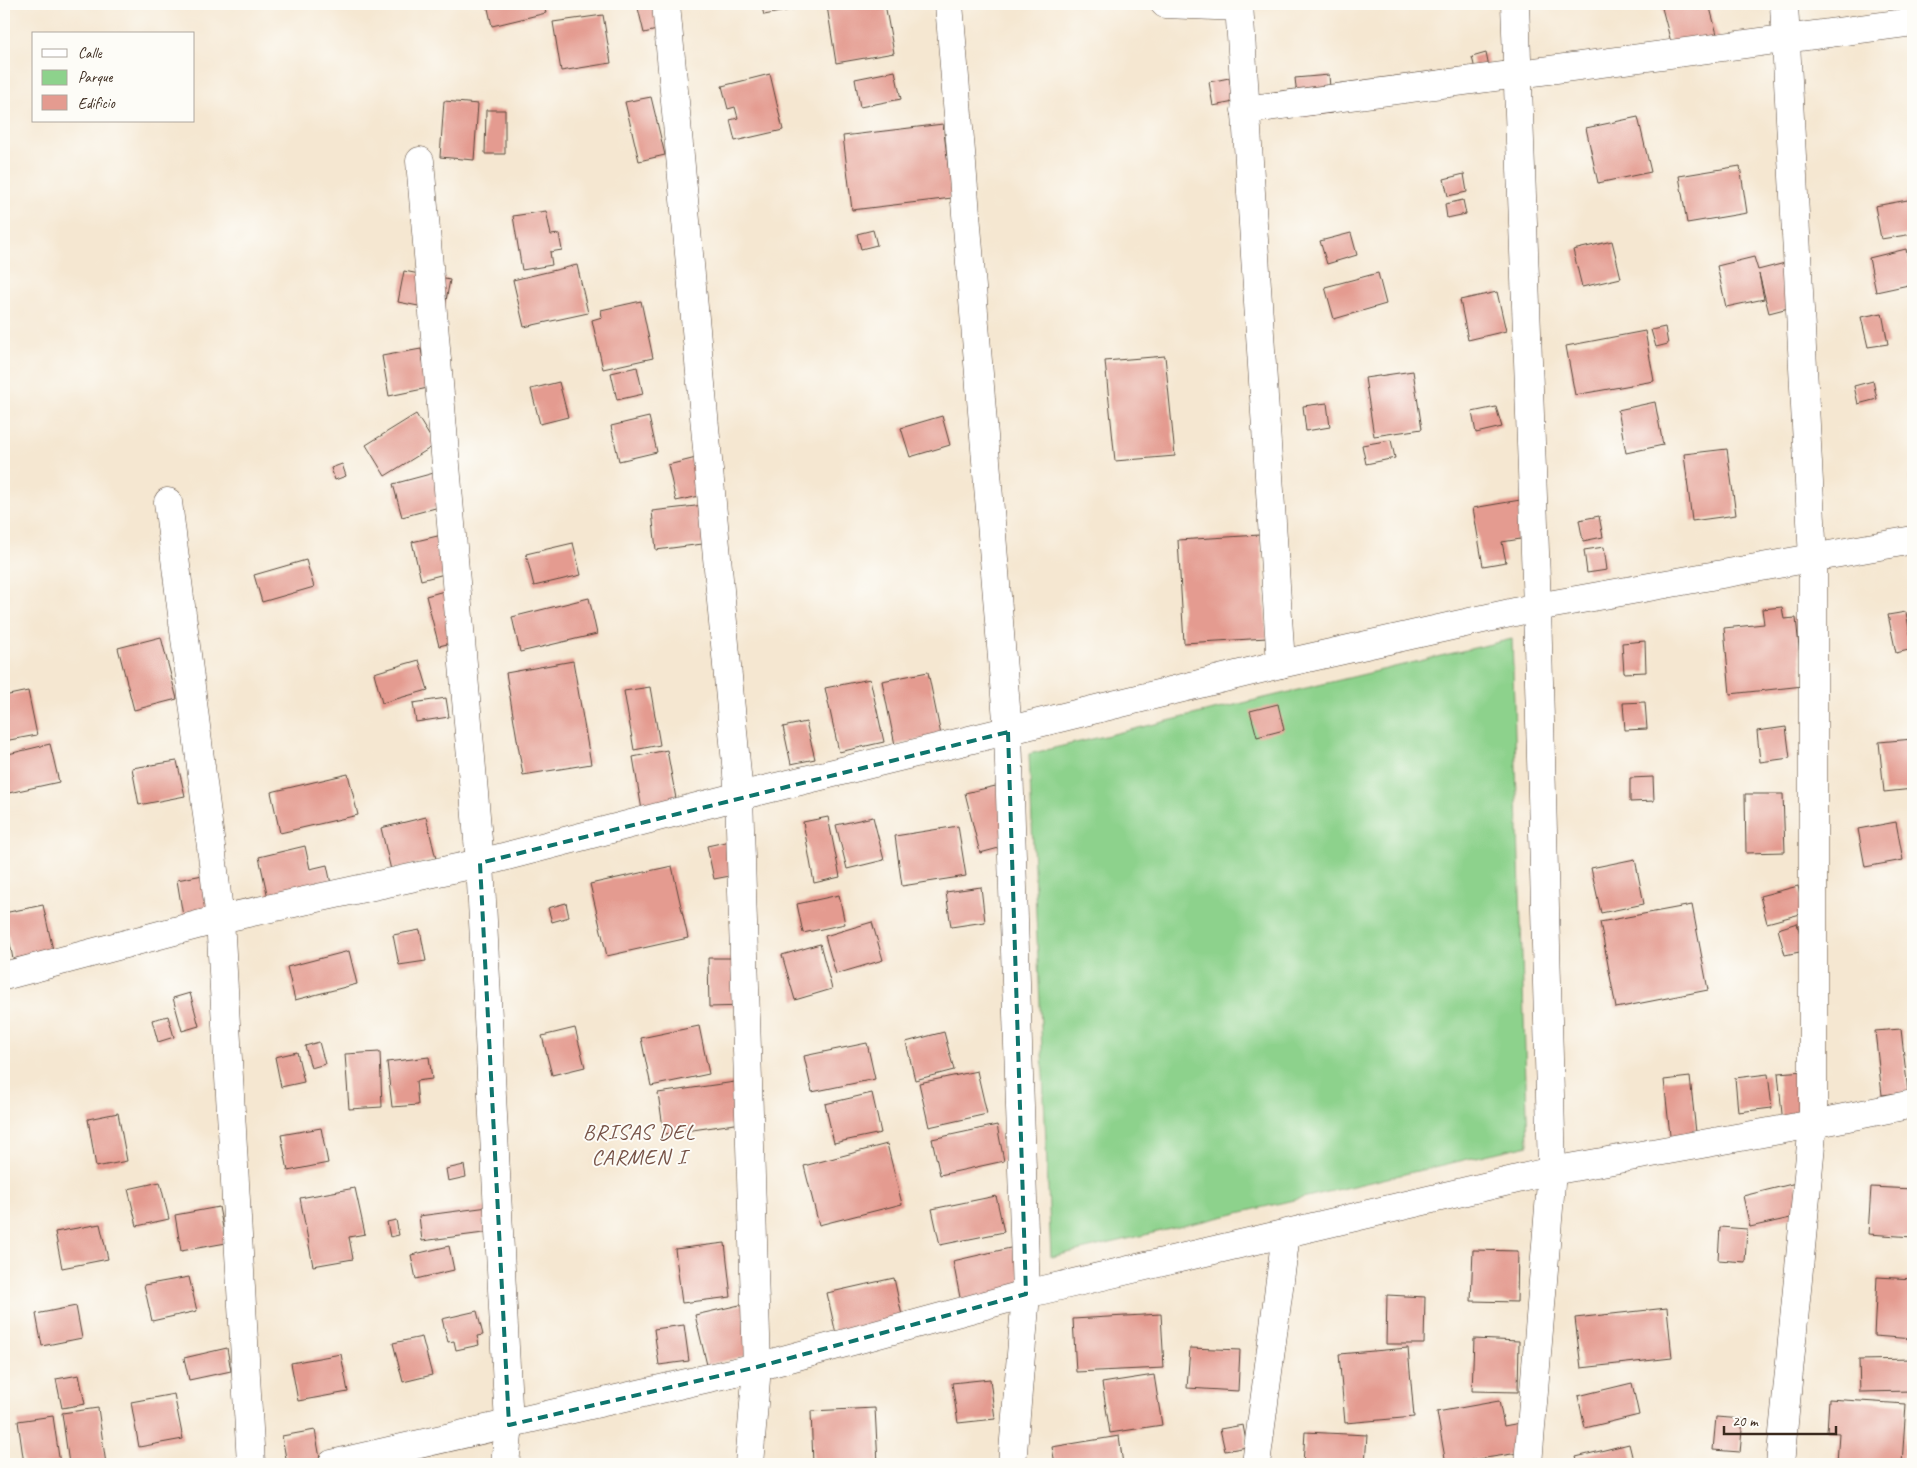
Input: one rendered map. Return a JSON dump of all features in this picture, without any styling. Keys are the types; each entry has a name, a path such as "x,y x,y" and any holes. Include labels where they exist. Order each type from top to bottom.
{"street":[{"path":"666,4 739,796 757,1367 749,1464"},
{"path":"949,4 1008,732 1026,1294 1012,1464"},
{"path":"1165,4 1239,6 1281,664"},
{"path":"1515,4 1537,607 1552,1171 1528,1464"},
{"path":"1780,1464 1813,1124 1813,559 1784,4"},
{"path":"1245,110 1913,22"},
{"path":"420,161 480,863 509,1425 505,1464"},
{"path":"168,502 220,920 251,1464"},
{"path":"4,976 220,920 480,863 739,796 1281,664 1537,607 1913,540"},
{"path":"332,1464 757,1367 1026,1294 1552,1171 1913,1104"},
{"path":"1256,1464 1286,1234"}],"highlighted area":[{"path":"1008,732 1026,1294 757,1367 509,1425 480,863"}],"green space":[{"path":"1512,639 1528,1145 1051,1257 1029,754"}],"building":[{"path":"487,4 543,4 546,13 492,26"},
{"path":"637,4 669,4 674,26 644,33"},
{"path":"761,4 817,4 817,5 764,15"},
{"path":"885,4 894,53 836,63 827,6"},
{"path":"1679,4 1709,4 1718,38 1673,50 1662,8"},
{"path":"603,15 611,63 561,71 553,22"},
{"path":"1486,53 1492,82 1479,85 1472,57"},
{"path":"895,71 901,99 860,107 855,79"},
{"path":"770,74 783,130 735,141 730,120 738,118 735,107 728,109 722,86"},
{"path":"1329,75 1332,113 1299,116 1295,78"},
{"path":"1229,78 1234,102 1213,106 1209,82"},
{"path":"651,97 665,155 639,161 625,102"},
{"path":"444,101 478,104 474,160 440,157"},
{"path":"486,110 505,110 505,154 485,154"},
{"path":"1638,117 1651,172 1598,183 1586,128"},
{"path":"943,124 952,198 852,210 843,136"},
{"path":"1740,166 1747,213 1687,223 1679,176"},
{"path":"1464,174 1467,192 1448,196 1444,179"},
{"path":"1913,199 1913,234 1881,239 1875,206"},
{"path":"1463,200 1466,214 1447,218 1445,204"},
{"path":"546,211 551,235 559,234 562,250 550,252 552,265 522,270 513,216"},
{"path":"873,230 877,245 861,249 857,234"},
{"path":"1351,233 1357,255 1327,264 1320,241"},
{"path":"1612,241 1621,278 1582,287 1573,250"},
{"path":"1906,249 1913,284 1876,292 1869,258"},
{"path":"1754,257 1758,270 1789,262 1800,305 1769,313 1759,274 1764,299 1726,307 1717,266"},
{"path":"577,265 588,313 524,327 513,280"},
{"path":"404,271 450,280 444,311 398,302"},
{"path":"1378,273 1386,304 1334,319 1325,287"},
{"path":"1497,292 1506,331 1468,340 1460,300"},
{"path":"641,301 653,358 603,369 592,320 602,317 601,310"},
{"path":"1882,313 1888,344 1868,347 1861,317"},
{"path":"1665,327 1668,344 1656,347 1651,330"},
{"path":"1645,331 1654,381 1575,395 1566,346"},
{"path":"421,349 428,388 389,396 382,356"},
{"path":"1165,356 1175,456 1115,461 1105,361"},
{"path":"637,367 643,394 617,400 611,373"},
{"path":"1413,371 1422,429 1374,436 1365,378"},
{"path":"1873,381 1877,399 1858,404 1854,386"},
{"path":"559,382 568,417 540,424 531,389"},
{"path":"1655,402 1663,445 1626,453 1618,410"},
{"path":"1327,403 1330,427 1306,431 1303,406"},
{"path":"1496,407 1502,427 1476,433 1472,412"},
{"path":"416,414 435,445 385,476 366,445"},
{"path":"942,416 950,445 910,457 901,428"},
{"path":"649,417 657,452 619,461 611,426"},
{"path":"1391,440 1395,458 1366,464 1362,445"},
{"path":"1727,449 1736,515 1692,521 1684,454"},
{"path":"696,458 704,495 676,501 668,465"},
{"path":"342,464 346,476 335,480 331,468"},
{"path":"445,470 454,503 402,517 393,484"},
{"path":"1913,476 1913,495 1912,495 1909,477"},
{"path":"1532,498 1539,536 1502,542 1506,562 1483,566 1473,508"},
{"path":"713,504 718,542 656,550 652,511"},
{"path":"1599,516 1603,537 1583,541 1579,520"},
{"path":"459,531 468,568 421,580 412,542"},
{"path":"1260,535 1267,638 1184,643 1178,540"},
{"path":"573,543 581,575 534,586 526,554"},
{"path":"1604,547 1607,570 1587,573 1584,550"},
{"path":"306,560 314,587 262,602 254,575"},
{"path":"455,588 468,639 439,646 426,596"},
{"path":"589,598 597,634 520,652 512,617"},
{"path":"1782,607 1784,619 1796,618 1803,686 1730,694 1724,628 1764,624 1762,609"},
{"path":"1906,612 1913,649 1896,653 1888,615"},
{"path":"161,637 177,699 134,710 118,648"},
{"path":"1645,641 1646,672 1624,673 1622,643"},
{"path":"419,660 428,690 382,703 374,673"},
{"path":"573,661 591,764 523,775 506,673"},
{"path":"928,672 941,735 895,745 882,681"},
{"path":"870,679 884,742 839,752 825,688"},
{"path":"650,687 660,745 634,750 624,691"},
{"path":"28,691 37,735 4,741 4,696"},
{"path":"446,698 449,717 416,722 413,703"},
{"path":"1645,702 1647,729 1625,730 1623,703"},
{"path":"1278,704 1284,730 1257,737 1250,711"},
{"path":"806,722 815,759 791,764 783,727"},
{"path":"1786,727 1790,758 1760,762 1757,731"},
{"path":"1913,739 1913,789 1884,792 1879,742"},
{"path":"50,744 59,782 4,794 4,755"},
{"path":"667,750 677,804 642,810 633,757"},
{"path":"177,761 185,796 139,805 132,768"},
{"path":"348,774 358,815 280,833 271,792"},
{"path":"1653,777 1654,801 1630,802 1630,778"},
{"path":"1000,785 1014,844 980,853 965,793"},
{"path":"1745,794 1783,794 1785,852 1746,853"},
{"path":"426,817 436,859 391,870 381,828"},
{"path":"828,817 840,877 814,883 803,822"},
{"path":"873,817 884,860 847,869 836,825"},
{"path":"1896,822 1903,860 1865,867 1858,829"},
{"path":"958,826 966,876 902,886 895,836"},
{"path":"744,838 751,872 714,879 707,846"},
{"path":"305,846 310,869 327,865 331,884 268,898 259,857"},
{"path":"1635,859 1644,904 1601,913 1591,868"},
{"path":"672,866 688,938 607,956 590,884"},
{"path":"208,874 215,909 183,916 177,880"},
{"path":"1798,886 1804,913 1767,923 1760,896"},
{"path":"981,887 985,922 951,927 946,892"},
{"path":"839,895 845,924 803,933 797,904"},
{"path":"566,903 569,917 552,922 548,908"},
{"path":"43,905 53,950 13,959 4,913"},
{"path":"1692,905 1708,990 1616,1008 1600,922"},
{"path":"872,922 883,960 836,974 825,936"},
{"path":"1797,923 1804,951 1785,955 1778,929"},
{"path":"420,930 426,961 399,965 393,935"},
{"path":"820,944 832,989 795,1000 782,955"},
{"path":"349,951 357,984 295,1000 287,967"},
{"path":"708,958 746,958 747,1006 709,1007"},
{"path":"190,993 199,1026 182,1031 173,998"},
{"path":"168,1016 174,1037 158,1042 152,1020"},
{"path":"699,1026 709,1074 651,1086 641,1038"},
{"path":"575,1028 585,1067 552,1075 542,1036"},
{"path":"1901,1029 1908,1092 1882,1095 1875,1031"},
{"path":"944,1032 954,1070 915,1080 906,1042"},
{"path":"319,1042 325,1064 311,1068 305,1046"},
{"path":"867,1043 875,1079 812,1092 804,1056"},
{"path":"297,1052 304,1082 281,1087 275,1057"},
{"path":"380,1052 382,1107 349,1109 345,1054"},
{"path":"429,1057 432,1079 416,1081 418,1105 392,1107 387,1062"},
{"path":"977,1071 987,1114 929,1127 919,1083"},
{"path":"1804,1071 1809,1122 1783,1124 1778,1073"},
{"path":"1768,1074 1772,1108 1738,1112 1735,1078"},
{"path":"1690,1077 1698,1151 1672,1154 1664,1080"},
{"path":"735,1082 742,1123 664,1134 658,1093"},
{"path":"872,1093 881,1133 834,1143 825,1104"},
{"path":"118,1113 127,1161 96,1167 88,1119"},
{"path":"997,1125 1004,1161 940,1175 932,1139"},
{"path":"321,1128 328,1163 288,1171 281,1135"},
{"path":"887,1144 902,1204 819,1225 804,1166"},
{"path":"464,1165 466,1177 448,1181 446,1169"},
{"path":"160,1182 169,1219 137,1226 128,1189"},
{"path":"1796,1183 1804,1215 1750,1227 1743,1196"},
{"path":"1871,1187 1913,1189 1913,1237 1868,1234"},
{"path":"355,1188 365,1234 349,1237 353,1259 313,1266 300,1198"},
{"path":"996,1196 1004,1232 940,1245 932,1209"},
{"path":"496,1206 499,1231 422,1241 419,1216"},
{"path":"219,1207 226,1243 181,1251 175,1215"},
{"path":"396,1220 399,1235 390,1237 387,1222"},
{"path":"100,1224 108,1259 62,1268 55,1232"},
{"path":"1720,1227 1747,1229 1745,1262 1718,1260"},
{"path":"725,1243 731,1297 682,1303 675,1249"},
{"path":"449,1246 454,1270 416,1279 411,1255"},
{"path":"1019,1246 1029,1293 962,1308 953,1261"},
{"path":"1473,1250 1518,1251 1517,1302 1471,1301"},
{"path":"189,1277 197,1311 152,1321 144,1285"},
{"path":"1877,1277 1913,1279 1913,1339 1874,1336"},
{"path":"894,1278 904,1325 837,1339 827,1293"},
{"path":"1387,1295 1425,1297 1424,1344 1386,1344"},
{"path":"753,1302 764,1351 707,1365 695,1315"},
{"path":"76,1306 82,1338 42,1346 36,1314"},
{"path":"1667,1308 1672,1358 1581,1368 1575,1318"},
{"path":"477,1311 483,1335 477,1336 479,1345 456,1350 454,1341 448,1342 442,1319"},
{"path":"1161,1314 1164,1368 1076,1372 1073,1319"},
{"path":"684,1325 689,1361 659,1365 654,1329"},
{"path":"422,1337 432,1375 403,1382 393,1343"},
{"path":"1474,1339 1519,1341 1518,1392 1472,1391"},
{"path":"227,1348 231,1371 189,1380 184,1358"},
{"path":"1190,1348 1240,1350 1238,1391 1187,1388"},
{"path":"1408,1348 1414,1417 1345,1423 1339,1354"},
{"path":"341,1354 348,1392 298,1401 291,1363"},
{"path":"1913,1359 1913,1391 1860,1392 1859,1360"},
{"path":"79,1375 85,1404 62,1408 56,1379"},
{"path":"1154,1375 1162,1425 1110,1433 1102,1383"},
{"path":"990,1379 995,1419 958,1423 952,1383"},
{"path":"1632,1383 1639,1415 1585,1428 1578,1396"},
{"path":"174,1394 183,1439 139,1447 131,1402"},
{"path":"1829,1399 1906,1404 1902,1464 1837,1463 1839,1433 1827,1432"},
{"path":"1499,1401 1504,1426 1520,1423 1525,1452 1446,1464 1437,1412"},
{"path":"98,1408 106,1464 69,1464 62,1413"},
{"path":"875,1408 878,1464 813,1464 811,1411"},
{"path":"53,1416 60,1464 24,1464 18,1421"},
{"path":"1716,1417 1743,1419 1740,1452 1713,1450"},
{"path":"1243,1425 1247,1447 1225,1451 1220,1429"},
{"path":"315,1430 321,1464 287,1464 282,1436"},
{"path":"1305,1432 1367,1435 1365,1464 1303,1464"},
{"path":"1119,1436 1123,1464 1055,1464 1052,1447"},
{"path":"1629,1444 1634,1464 1578,1464 1576,1457"}],"district":[{"name":"BRISAS DEL CARMEN I","path":"639,1144"}]}
